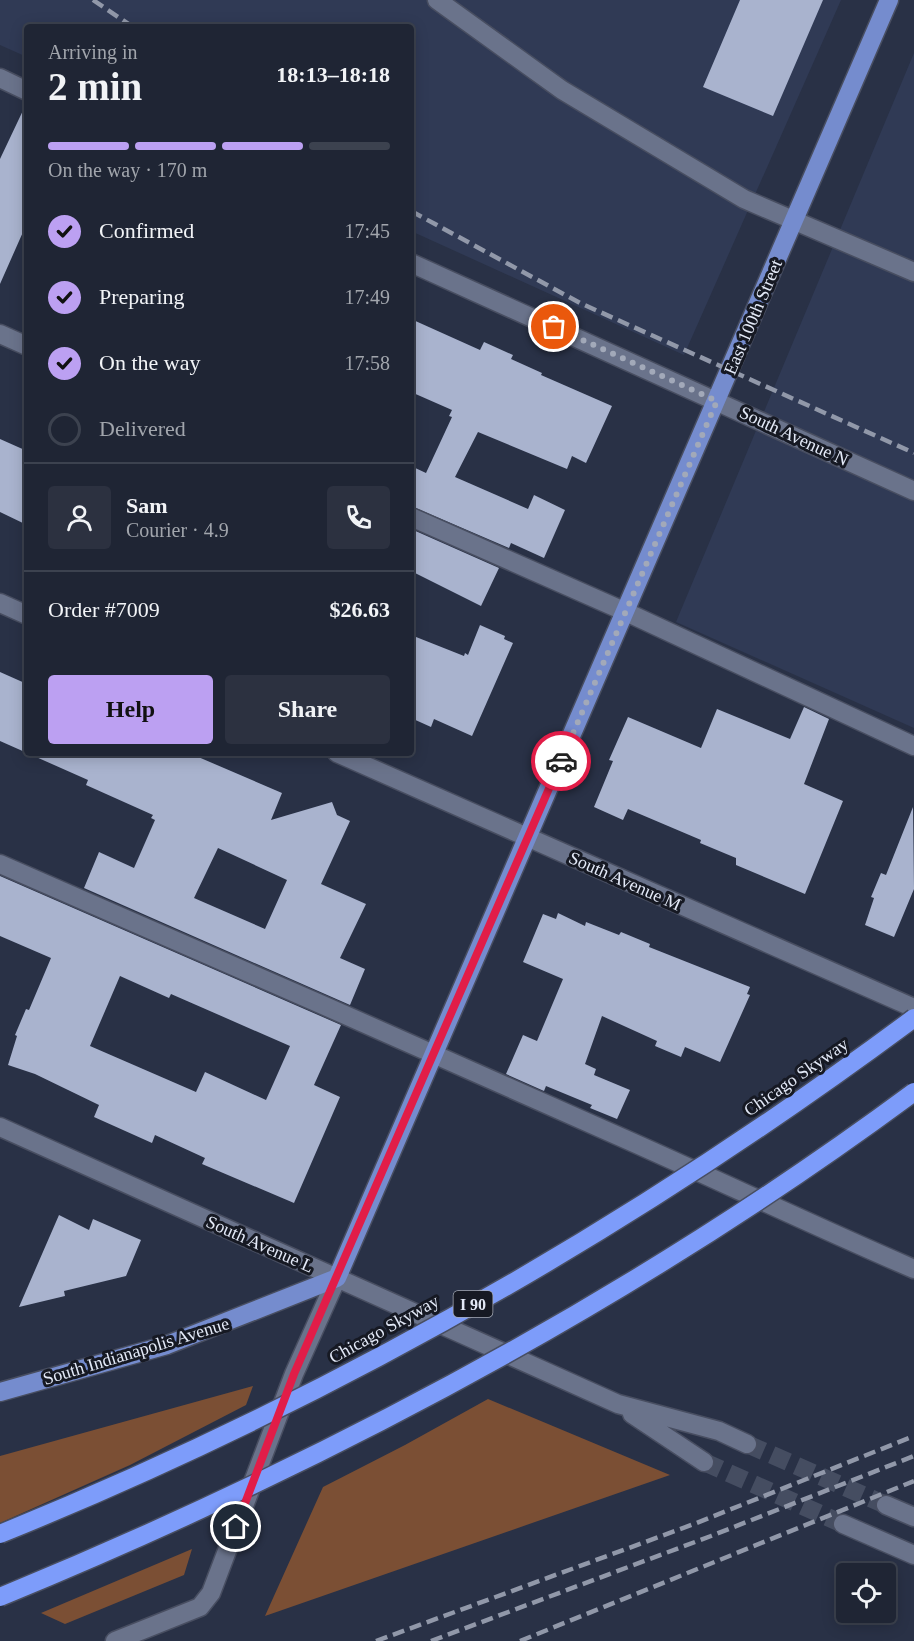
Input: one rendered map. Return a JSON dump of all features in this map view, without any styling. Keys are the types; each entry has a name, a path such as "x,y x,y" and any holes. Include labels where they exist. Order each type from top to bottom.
{"highway":[{"name":"Chicago Skyway","path":"0,1534 227,1435 363,1366 530,1273 714,1159 914,1018"},
{"path":"0,1597 227,1499 421,1401 571,1317 748,1209 914,1092"}],"main road":[{"name":"East 100th Street","path":"337,1278 889,0"},
{"name":"South Indianapolis Avenue","path":"3,1389 167,1345 337,1278"}],"street":[{"path":"436,0 561,90 744,199 914,272"},
{"path":"0,78 24,90"},
{"name":"South Avenue N","path":"414,264 914,491"},
{"path":"0,334 24,345"},
{"path":"414,518 626,612 914,746"},
{"path":"0,603 24,614"},
{"name":"South Avenue M","path":"344,756 914,1008"},
{"path":"0,864 435,1054 657,1153 797,1219 914,1269"},
{"name":"South Avenue L","path":"0,1127 618,1404 719,1431 747,1443"},
{"name":"East 100th Street","path":"115,1641 200,1607 211,1593 294,1374 337,1278"},
{"name":"South Avenue L","path":"618,1404 704,1462"},
{"path":"886,1505 914,1517"},
{"path":"843,1524 914,1555"}],"shaded area":[{"path":"0,0 841,0 684,355 414,232 414,24 24,24 24,56 0,45"},
{"path":"914,53 914,728 676,622"},
{"path":"253,1386 246,1405 130,1465 0,1523 0,1456"},
{"path":"488,1399 670,1475 265,1616 323,1487"},
{"path":"192,1549 184,1575 65,1624 41,1613"}],"building":[{"path":"740,0 823,0 773,116 703,87"},
{"path":"24,108 24,230 0,284 0,159"},
{"path":"414,320 480,350 484,342 513,355 511,359 542,373 541,375 612,406 586,463 572,456 567,469 478,432 455,477 528,509 534,495 565,510 544,558 511,543 509,548 414,507 414,467 426,473 452,417 449,416 452,410 414,393"},
{"path":"0,439 24,450 24,524 0,512"},
{"path":"414,530 499,568 481,606 414,572"},
{"path":"480,625 505,636 504,639 513,643 472,736 434,719 431,727 414,719 414,636 464,656 465,653 468,655"},
{"path":"0,672 24,683 24,752 0,741"},
{"path":"804,707 829,719 804,784 843,801 805,894 736,865 736,858 700,843 701,840 628,809 623,820 594,807 613,761 609,760 628,717 701,748 717,709 790,739"},
{"path":"34,756 196,756 282,793 271,820 332,802 337,815 350,821 321,884 366,904 340,958 365,969 350,1005 84,888 99,852 134,868 155,820 151,818 153,815 86,785 88,780","holes":["218,848 287,880 265,929 194,898"]},
{"path":"913,807 914,889 894,937 865,925 874,898 871,897 881,873 886,875"},
{"path":"0,876 341,1025 314,1085 340,1097 294,1203 202,1164 205,1158 155,1135 152,1143 94,1117 99,1105 35,1074 8,1065 17,1036 15,1035 26,1009 29,1010 51,958 0,936","holes":["120,976 169,998 171,994 290,1046 266,1100 205,1072 196,1092 90,1046"]},
{"path":"558,913 585,926 586,922 619,935 621,932 650,944 649,947 750,987 747,994 750,995 720,1062 685,1047 681,1057 655,1046 657,1041 602,1016 585,1064 596,1069 594,1075 630,1090 617,1119 590,1108 592,1105 546,1086 544,1091 506,1074 523,1035 537,1041 563,979 523,962 543,914 556,919"},
{"path":"59,1215 89,1230 93,1219 141,1240 126,1276 64,1291 65,1296 19,1307"}],"tunnel":[{"path":"747,1444 886,1505"},
{"path":"704,1462 843,1524"}],"railway":[{"path":"93,0 129,24"},
{"path":"414,213 580,303 914,453"},
{"path":"376,1641 694,1524 914,1436"},
{"path":"431,1641 711,1536 914,1456"},
{"path":"520,1641 914,1481"}],"way so far":[{"path":"554,327 717,401 561,761"}],"route":[{"path":"236,1527 294,1374 561,761"}]}
